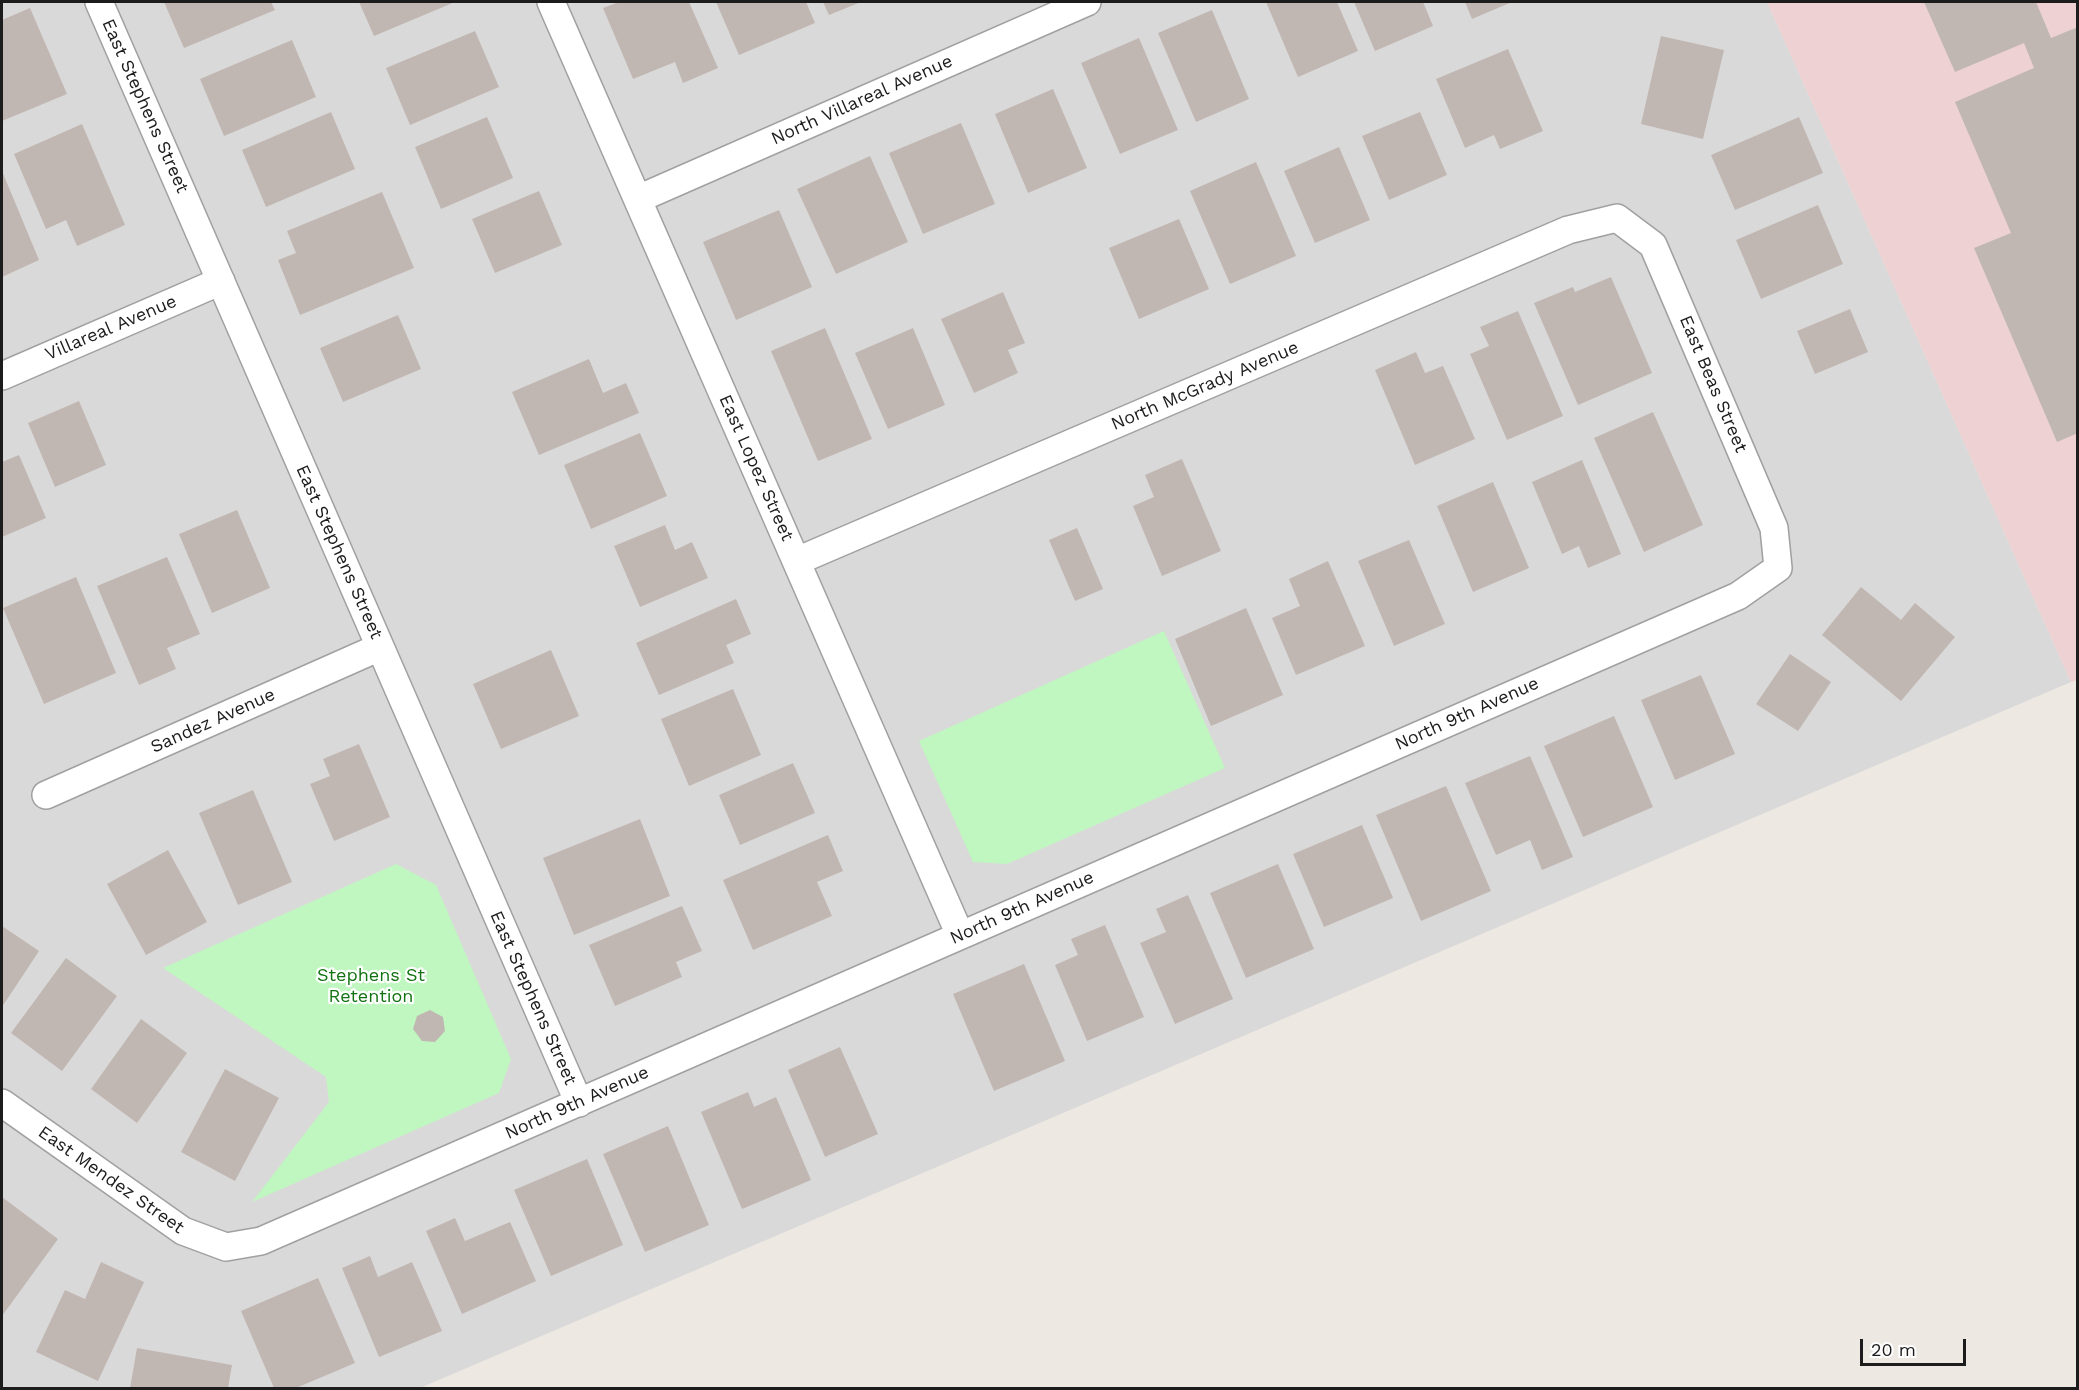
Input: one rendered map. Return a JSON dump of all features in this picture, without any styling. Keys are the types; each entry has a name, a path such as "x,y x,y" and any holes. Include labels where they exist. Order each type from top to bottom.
{"street":[{"name":"East Stephens Street","path":"99,2 579,1103"},
{"name":"East Lopez Street","path":"551,2 960,935"},
{"name":"North Villareal Avenue","path":"638,199 1087,2"},
{"name":"North McGrady Avenue","path":"796,561 1568,230 1617,218"},
{"name":"East Beas Street","path":"1617,218 1653,244 1774,528 1778,568"},
{"name":"Villareal Avenue","path":"2,376 221,281"},
{"name":"North 9th Avenue","path":"261,1242 1738,596 1778,568"},
{"name":"Sandez Avenue","path":"46,795 380,647"},
{"name":"East Mendez Street","path":"2,1103 183,1232 226,1247 261,1242"}],"shaded area":[{"path":"2,2 1767,2 2071,682 420,1388 2,1388"},
{"path":"1767,2 2077,2 2077,680 2071,682"}],"green space":[{"path":"1164,631 1225,768 1007,864 973,862 919,741"},
{"name":"Stephens St Retention","path":"396,864 436,885 511,1059 499,1093 252,1202 329,1102 326,1077 163,968"}],"building":[{"path":"164,2 271,2 275,10 184,48"},
{"path":"359,2 455,2 374,36"},
{"path":"619,2 689,2 718,68 683,83 675,62 633,79 603,8"},
{"path":"716,2 806,2 815,23 739,55"},
{"path":"823,2 861,2 829,15"},
{"path":"1266,2 1337,2 1358,51 1298,77"},
{"path":"1354,2 1423,2 1433,26 1375,51"},
{"path":"1465,2 1512,2 1472,19"},
{"path":"1924,2 2036,2 2051,38 2078,27 2078,433 2057,442 1974,248 2011,233 1955,102 2034,68 2024,43 1955,72"},
{"path":"30,8 67,94 2,121 2,20"},
{"path":"1212,10 1249,99 1196,122 1158,33"},
{"path":"475,31 499,87 410,125 386,68"},
{"path":"1661,36 1724,50 1703,139 1641,124"},
{"path":"1139,38 1178,130 1120,154 1081,63"},
{"path":"292,40 316,97 224,136 200,79"},
{"path":"1508,49 1543,131 1500,149 1494,135 1465,148 1436,79"},
{"path":"1053,89 1087,168 1028,193 995,114"},
{"path":"331,112 355,169 266,207 242,150"},
{"path":"1420,112 1447,175 1389,200 1362,136"},
{"path":"487,117 513,178 441,209 415,147"},
{"path":"1799,117 1823,173 1735,210 1711,155"},
{"path":"961,123 995,204 923,234 889,153"},
{"path":"82,124 125,225 77,246 66,220 46,229 14,154"},
{"path":"1339,147 1370,220 1315,243 1284,171"},
{"path":"870,156 908,242 836,274 797,189"},
{"path":"1256,162 1296,256 1230,284 1190,191"},
{"path":"2,171 39,260 2,277"},
{"path":"539,191 562,245 495,273 472,219"},
{"path":"382,192 414,268 300,315 278,260 296,253 287,231"},
{"path":"1818,205 1843,264 1761,299 1736,240"},
{"path":"779,210 812,287 736,320 703,242"},
{"path":"1179,219 1209,289 1139,319 1109,248"},
{"path":"1611,277 1652,373 1578,405 1534,303 1573,287 1575,292"},
{"path":"1003,292 1025,343 1008,350 1018,373 974,393 941,319"},
{"path":"1850,309 1868,352 1815,374 1797,331"},
{"path":"1518,311 1563,416 1507,440 1470,354 1489,346 1480,327"},
{"path":"398,315 421,369 343,402 320,348"},
{"path":"825,328 872,439 818,461 771,351"},
{"path":"913,328 945,405 888,429 855,353"},
{"path":"1416,352 1425,373 1443,366 1475,439 1415,465 1375,370"},
{"path":"589,359 603,393 626,383 639,413 539,455 512,392"},
{"path":"79,401 106,465 55,487 28,423"},
{"path":"1653,412 1703,525 1644,552 1594,438"},
{"path":"640,433 667,496 591,529 564,465"},
{"path":"19,455 46,518 2,537 2,462"},
{"path":"1182,459 1221,551 1162,576 1133,506 1154,497 1145,475"},
{"path":"1582,460 1621,554 1588,568 1579,546 1562,554 1532,482"},
{"path":"1493,482 1529,568 1473,592 1437,506"},
{"path":"237,510 270,588 212,613 179,534"},
{"path":"665,525 675,550 692,542 708,578 640,607 614,546"},
{"path":"1077,528 1103,589 1075,601 1049,540"},
{"path":"1409,540 1445,624 1394,646 1358,561"},
{"path":"167,557 200,634 167,648 176,669 139,685 97,586"},
{"path":"1328,561 1365,646 1296,675 1272,618 1300,606 1289,579"},
{"path":"76,577 116,673 44,704 3,608"},
{"path":"1861,587 1901,620 1915,603 1955,637 1901,701 1822,635"},
{"path":"736,599 751,634 726,645 734,663 659,695 636,643"},
{"path":"1246,608 1283,695 1211,726 1175,639"},
{"path":"551,650 579,716 501,749 473,684"},
{"path":"1790,654 1831,682 1798,731 1756,704"},
{"path":"1701,675 1735,754 1675,780 1641,700"},
{"path":"733,689 761,755 689,786 661,719"},
{"path":"1614,716 1653,807 1583,837 1544,746"},
{"path":"359,744 390,817 334,841 310,784 330,776 323,759"},
{"path":"1530,756 1573,857 1542,870 1530,840 1496,855 1465,783"},
{"path":"793,763 815,813 740,845 719,795"},
{"path":"1446,786 1491,891 1421,921 1376,815"},
{"path":"253,790 292,882 238,905 199,813"},
{"path":"640,819 670,896 574,935 543,858"},
{"path":"1362,825 1393,898 1324,927 1293,854"},
{"path":"828,835 843,871 817,882 832,916 753,950 723,880"},
{"path":"168,850 207,922 146,955 107,884"},
{"path":"1278,864 1314,949 1246,978 1210,893"},
{"path":"1188,895 1233,999 1175,1024 1140,943 1166,932 1156,909"},
{"path":"682,906 702,951 676,962 682,977 615,1006 589,945"},
{"path":"1105,925 1144,1017 1087,1041 1055,965 1078,955 1071,939"},
{"path":"2,926 39,951 2,1007"},
{"path":"66,958 117,996 62,1071 11,1033"},
{"path":"1024,964 1065,1061 994,1091 953,994"},
{"path":"430,1010 443,1017 445,1031 435,1042 422,1041 413,1029 417,1016"},
{"path":"141,1019 187,1053 137,1123 91,1089"},
{"path":"840,1047 878,1134 825,1157 788,1070"},
{"path":"225,1069 279,1098 235,1181 181,1152"},
{"path":"748,1092 754,1107 776,1097 811,1180 742,1209 701,1112"},
{"path":"668,1126 709,1225 645,1252 603,1154"},
{"path":"587,1159 623,1245 551,1276 514,1190"},
{"path":"2,1197 58,1239 2,1316"},
{"path":"455,1218 465,1241 510,1222 536,1281 462,1314 426,1231"},
{"path":"370,1256 378,1277 412,1262 442,1331 379,1357 342,1268"},
{"path":"101,1262 144,1282 98,1381 36,1352 65,1290 85,1299"},
{"path":"318,1278 355,1363 296,1388 274,1388 241,1311"},
{"path":"137,1348 232,1365 228,1388 130,1388"}]}
